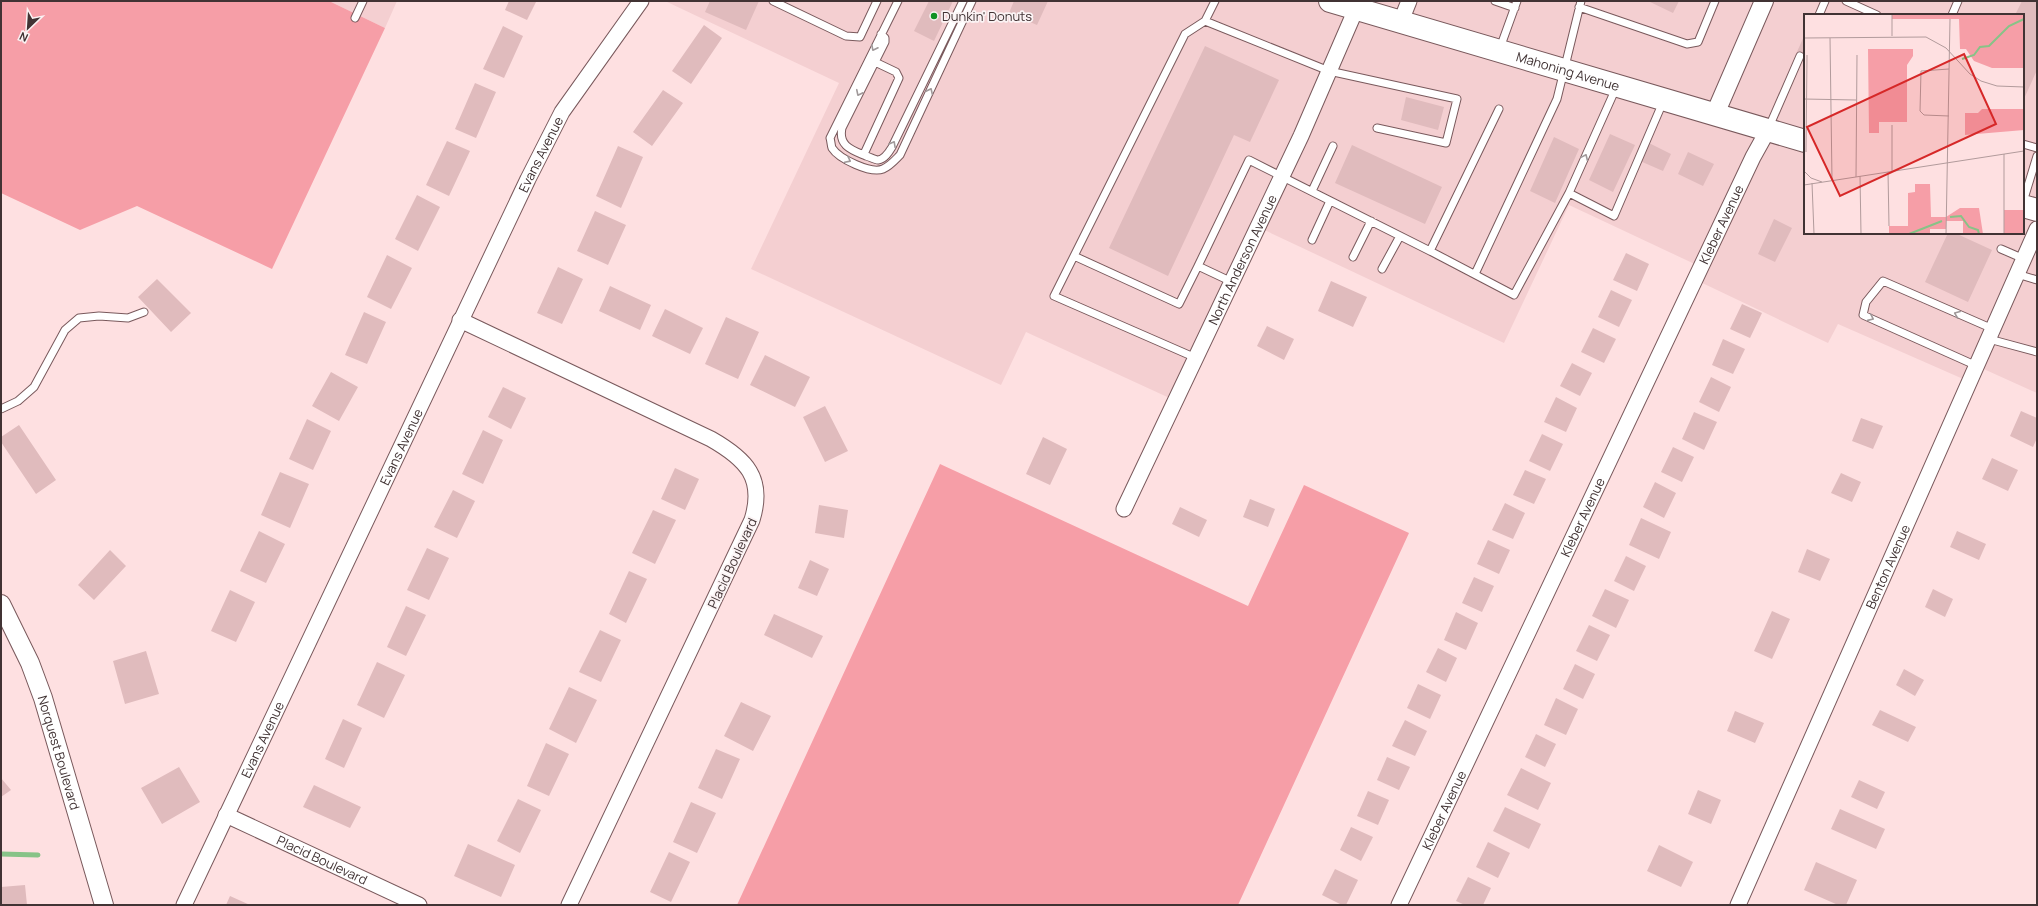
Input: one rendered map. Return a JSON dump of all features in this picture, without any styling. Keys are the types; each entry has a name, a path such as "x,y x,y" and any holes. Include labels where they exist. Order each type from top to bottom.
{"main road":[{"name":"Mahoning Avenue","path":"1330,1 1664,98 1804,141"},
{"path":"2024,206 2037,210"}],"street":[{"name":"Evans Avenue","path":"184,905 528,179 562,112 641,1"},
{"path":"1401,21 1409,1"},
{"path":"1715,114 1764,1"},
{"name":"North Anderson Avenue","path":"1124,509 1282,176 1356,9"},
{"name":"Kleber Avenue","path":"1399,905 1753,157 1768,130"},
{"name":"Benton Avenue","path":"1738,905 2037,229"},
{"name":"Placid Boulevard","path":"460,320 711,439 733,452 745,464 752,476 756,494 752,520 569,905"},
{"name":"Norquest Boulevard","path":"1,604 27,657 42,698 104,905"},
{"name":"Placid Boulevard","path":"226,815 419,905"}],"lane":[{"path":"355,18 363,1"},
{"path":"774,1 846,36 860,37 877,1"},
{"path":"898,1 830,138 832,148 840,156 870,170 882,170 900,155 972,1"},
{"path":"881,34 885,38 885,42 842,128 840,136 844,143 853,150 877,160 883,158 892,147 963,1"},
{"path":"1196,358 1054,296 1185,34 1206,21 1215,1"},
{"path":"1495,1 1516,4 1500,50"},
{"path":"1475,274 1557,99 1580,4 1687,44 1698,42 1715,1"},
{"path":"1819,14 1825,1"},
{"path":"1846,1 1875,14"},
{"path":"1952,14 1958,1"},
{"path":"1206,21 1329,71 1457,99 1446,143 1377,128"},
{"path":"1768,130 1800,56"},
{"path":"864,154 899,78 896,72 875,62"},
{"path":"1074,256 1179,304 1249,160 1514,295 1569,193 1617,85"},
{"path":"1569,193 1614,216 1664,98"},
{"path":"1430,251 1499,109"},
{"path":"2024,144 2037,148"},
{"path":"1312,191 1333,146"},
{"path":"2024,199 2037,156"},
{"path":"1312,240 1330,201"},
{"path":"1353,257 1371,221"},
{"path":"1382,269 1400,236"},
{"path":"2001,249 2024,259"},
{"path":"1198,266 1232,282"},
{"path":"2017,274 2037,280"},
{"path":"1976,366 1863,314 1866,302 1883,281 1991,334 2037,352"},
{"path":"1,409 18,402 34,387 65,330 79,318 99,316 128,318 144,312"}],"shaded area":[{"path":"1,1 329,1 385,28 272,269 137,206 80,230 1,193"},
{"path":"329,1 397,1 385,28"},
{"path":"665,1 2037,1 2037,393 1977,366 1970,382 1838,324 1828,343 1696,280 1701,267 1569,205 1504,343 1258,227 1176,401 1026,332 1001,385 751,269 839,83"},
{"path":"940,464 1248,606 1304,485 1409,533 1238,905 737,905"}],"building":[{"path":"509,1 536,2 527,20 505,10"},
{"path":"710,1 759,1 746,30 705,12"},
{"name":"Dunkin' Donuts","path":"929,1 953,1 934,41 914,31"},
{"path":"1014,1 1048,1 1037,25 1009,13"},
{"path":"1648,1 1679,1 1673,13"},
{"path":"2022,1 2037,1 2037,70 2024,99 2024,14 2016,14"},
{"path":"704,25 722,38 691,84 672,71"},
{"path":"503,26 523,36 504,78 483,69"},
{"path":"1804,36 1804,58 1796,54"},
{"path":"1205,46 1279,80 1250,142 1234,135 1168,276 1109,248"},
{"path":"475,83 496,92 476,138 455,129"},
{"path":"663,90 683,103 652,146 633,132"},
{"path":"1406,97 1444,107 1438,130 1401,120"},
{"path":"1610,134 1635,145 1613,192 1589,180"},
{"path":"1554,137 1579,149 1555,203 1530,191"},
{"path":"447,141 470,151 449,196 426,185"},
{"path":"1649,143 1671,154 1663,171 1640,161"},
{"path":"1352,145 1442,187 1425,224 1335,183"},
{"path":"618,146 643,157 621,208 596,196"},
{"path":"1688,152 1714,164 1703,186 1678,174"},
{"path":"417,195 440,207 418,251 395,239"},
{"path":"595,211 626,225 608,265 577,251"},
{"path":"1774,219 1792,228 1775,262 1758,254"},
{"path":"1948,234 1957,234 1992,250 1968,302 1925,282"},
{"path":"1626,253 1649,264 1637,291 1613,280"},
{"path":"387,255 412,268 391,309 367,297"},
{"path":"558,267 583,279 562,324 537,313"},
{"path":"157,279 191,313 171,332 138,297"},
{"path":"1331,281 1367,297 1353,327 1318,311"},
{"path":"610,286 651,305 640,330 599,311"},
{"path":"1611,290 1632,300 1619,327 1598,317"},
{"path":"1742,304 1762,313 1750,338 1730,329"},
{"path":"665,309 703,328 690,354 652,336"},
{"path":"364,312 386,322 367,364 345,355"},
{"path":"726,317 759,332 738,379 705,364"},
{"path":"1267,326 1294,339 1284,360 1257,346"},
{"path":"1593,328 1616,339 1604,363 1581,352"},
{"path":"1723,339 1745,349 1733,374 1712,365"},
{"path":"765,355 810,377 795,407 750,385"},
{"path":"1572,363 1592,373 1580,396 1560,386"},
{"path":"331,372 358,387 339,421 312,406"},
{"path":"1711,377 1731,387 1719,412 1699,402"},
{"path":"503,387 526,398 511,429 488,417"},
{"path":"1556,397 1577,408 1566,432 1544,422"},
{"path":"825,406 848,451 825,462 803,417"},
{"path":"2021,411 2037,418 2037,438 2033,447 2010,436"},
{"path":"1694,412 1717,422 1704,450 1682,439"},
{"path":"1861,418 1883,426 1873,449 1852,441"},
{"path":"307,419 331,431 313,470 289,459"},
{"path":"19,425 56,480 36,494 1,442 1,437"},
{"path":"483,430 503,440 483,484 462,474"},
{"path":"1542,434 1563,444 1550,471 1529,461"},
{"path":"1043,437 1067,449 1050,485 1026,474"},
{"path":"1673,447 1694,457 1682,482 1661,472"},
{"path":"1992,458 2018,470 2008,491 1982,479"},
{"path":"675,468 699,479 685,510 661,499"},
{"path":"1525,470 1546,479 1534,504 1513,495"},
{"path":"280,472 309,484 290,528 261,515"},
{"path":"1841,473 1861,482 1852,502 1831,493"},
{"path":"1655,482 1676,493 1664,518 1643,507"},
{"path":"453,490 475,501 457,538 434,527"},
{"path":"1250,499 1275,509 1268,527 1243,517"},
{"path":"1505,503 1525,513 1513,539 1492,530"},
{"path":"819,505 848,510 844,538 815,533"},
{"path":"1180,507 1207,520 1199,537 1172,524"},
{"path":"653,510 676,520 655,564 632,553"},
{"path":"1641,518 1671,532 1659,559 1629,545"},
{"path":"259,531 285,544 266,583 240,571"},
{"path":"1957,531 1986,544 1979,560 1950,547"},
{"path":"1488,540 1510,550 1499,574 1477,564"},
{"path":"427,548 449,558 429,600 407,590"},
{"path":"1807,549 1830,559 1820,581 1798,572"},
{"path":"110,550 126,566 94,600 78,585"},
{"path":"1626,556 1646,566 1634,591 1614,581"},
{"path":"810,560 829,569 817,596 798,588"},
{"path":"629,571 647,579 626,623 609,614"},
{"path":"1474,577 1494,586 1482,612 1462,603"},
{"path":"1605,589 1629,600 1616,628 1592,616"},
{"path":"1933,589 1953,599 1945,617 1925,607"},
{"path":"230,590 255,602 236,642 211,631"},
{"path":"406,606 426,615 406,656 387,647"},
{"path":"1772,611 1790,619 1772,659 1754,651"},
{"path":"1456,612 1478,623 1466,650 1444,640"},
{"path":"774,614 823,636 812,658 764,635"},
{"path":"1589,625 1610,635 1597,661 1576,651"},
{"path":"600,630 621,640 601,682 579,672"},
{"path":"1438,648 1457,658 1446,682 1426,672"},
{"path":"146,651 159,694 125,704 113,661"},
{"path":"377,662 405,675 384,718 357,705"},
{"path":"1575,664 1595,674 1583,699 1563,689"},
{"path":"1904,669 1924,680 1915,696 1896,685"},
{"path":"1418,684 1441,695 1430,719 1407,708"},
{"path":"569,687 597,700 576,743 549,729"},
{"path":"1556,698 1578,709 1566,735 1544,725"},
{"path":"741,702 771,716 753,751 724,736"},
{"path":"1880,710 1916,727 1908,742 1872,725"},
{"path":"1735,711 1764,723 1755,743 1727,731"},
{"path":"343,719 362,728 344,768 325,759"},
{"path":"1405,720 1427,731 1415,756 1392,746"},
{"path":"1536,734 1556,744 1545,767 1525,757"},
{"path":"546,743 569,754 549,796 527,786"},
{"path":"716,749 740,759 722,799 698,788"},
{"path":"1387,757 1410,767 1399,790 1377,780"},
{"path":"179,767 200,802 162,824 141,788"},
{"path":"1521,768 1551,783 1538,810 1507,795"},
{"path":"1,778 11,790 1,797"},
{"path":"1859,780 1885,792 1877,809 1851,797"},
{"path":"314,785 361,807 350,828 303,807"},
{"path":"1698,790 1721,800 1711,824 1688,814"},
{"path":"1368,791 1389,800 1378,825 1357,816"},
{"path":"518,799 541,810 520,853 497,841"},
{"path":"691,802 716,813 697,853 673,842"},
{"path":"1505,807 1541,824 1529,849 1493,831"},
{"path":"1840,809 1885,829 1876,849 1831,829"},
{"path":"1351,827 1373,837 1361,861 1340,850"},
{"path":"1488,842 1510,853 1498,878 1476,867"},
{"path":"468,844 515,865 501,897 454,876"},
{"path":"1659,845 1693,862 1681,887 1647,871"},
{"path":"669,852 690,862 671,902 650,892"},
{"path":"1816,862 1857,880 1846,905 1838,905 1804,890"},
{"path":"1335,869 1358,880 1346,905 1342,905 1322,895"},
{"path":"1468,877 1491,888 1483,905 1465,905 1456,901"},
{"path":"25,885 27,905 2,905 1,887"},
{"path":"230,896 250,905 226,905"}],"waterway":[{"path":"1,854 38,855"}],"place":[{"name":"Dunkin' Donuts","path":"934,16"}]}
